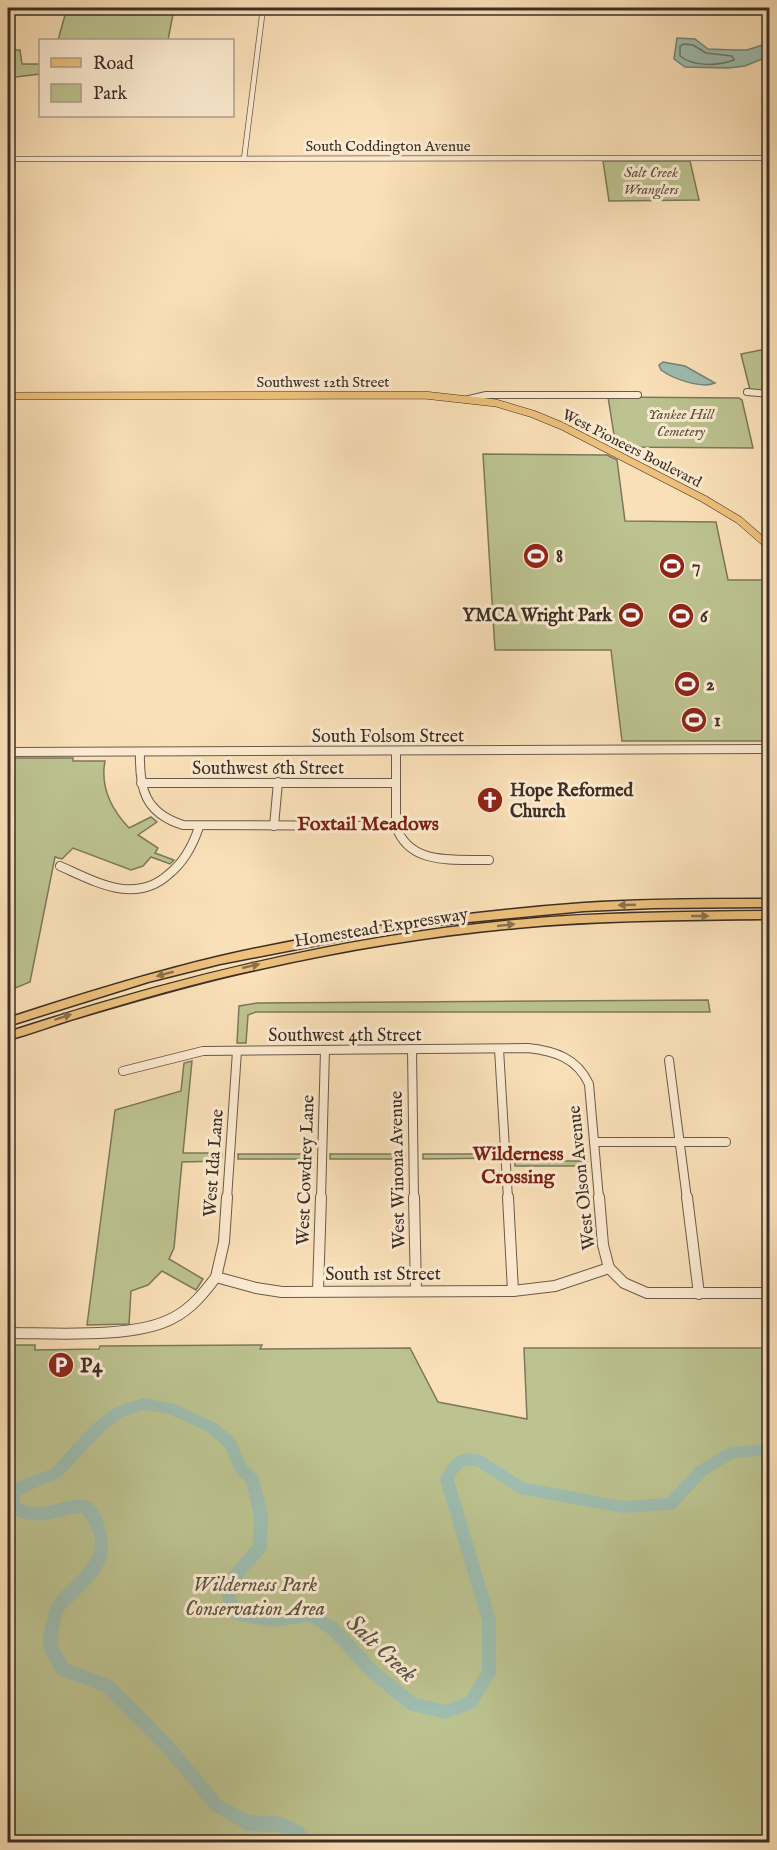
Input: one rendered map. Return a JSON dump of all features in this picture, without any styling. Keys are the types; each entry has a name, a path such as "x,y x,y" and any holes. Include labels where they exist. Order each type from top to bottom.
{"highway":[{"name":"Homestead Expressway","path":"8,1022 190,968 292,944 392,927 490,915 585,907 770,903"},
{"name":"Homestead Expressway","path":"8,1036 113,1002 221,973 369,943 468,929 564,920 770,915"}],"main road":[{"name":"Southwest 12th Street","path":"8,396 416,395 470,399"},
{"name":"West Pioneers Boulevard","path":"470,399 518,409 555,423 725,512 752,530 770,547"}],"street":[{"path":"244,159 263,8"},
{"name":"South Coddington Avenue","path":"8,159 770,159"},
{"path":"747,392 770,394"},
{"name":"Southwest 12th Street","path":"470,399 486,394 638,395"},
{"name":"South Folsom Street","path":"8,752 770,749"},
{"path":"396,751 396,826 403,842 423,855 489,860"},
{"path":"140,752 141,783 148,800 164,819 180,825 396,826"},
{"path":"274,826 278,782"},
{"name":"Southwest 6th Street","path":"141,783 396,783"},
{"path":"60,866 122,891 147,889 165,880 176,867 189,851 199,826"},
{"name":"West Winona Avenue","path":"412,1049 416,1291"},
{"path":"500,1049 513,1291"},
{"name":"Southwest 4th Street","path":"123,1071 189,1054 237,1051 541,1049 567,1058"},
{"name":"West Cowdrey Lane","path":"318,1291 325,1050"},
{"name":"West Ida Lane","path":"216,1277 224,1242 237,1051"},
{"name":"West Olson Avenue","path":"567,1058 585,1074 589,1084 603,1245 609,1268"},
{"path":"669,1060 699,1294"},
{"path":"594,1142 726,1142"},
{"path":"609,1268 624,1283 641,1291 662,1294 770,1293"},
{"name":"South 1st Street","path":"216,1277 269,1291 513,1291 555,1286 609,1268"},
{"path":"8,1334 138,1331 170,1320 184,1312 197,1302 216,1277"}],"green space":[{"path":"67,8 258,10 257,14 173,14 168,39 58,39"},
{"path":"8,50 20,50 22,64 39,64 39,74 8,78"},
{"name":"Salt Creek Wranglers","path":"603,161 690,161 699,200 609,201"},
{"path":"769,350 769,391 750,390 741,354"},
{"name":"Yankee Hill Cemetery","path":"608,397 739,398 742,400 753,448 616,447"},
{"name":"YMCA Wright Park","path":"483,454 607,455 617,460 625,521 716,522 728,580 769,580 769,741 622,741 611,650 495,650"},
{"path":"8,758 73,758 73,761 105,761 106,789 117,813 129,828 151,817 157,822 138,835 158,848 155,853 174,860 170,864 151,857 143,866 131,870 73,848 62,859 55,857 30,982 8,991"},
{"path":"708,1000 710,1012 256,1012 248,1015 246,1043 237,1043 239,1006 257,1003"},
{"path":"192,1061 183,1153 222,1153 221,1161 182,1162 174,1248 169,1259 203,1279 196,1290 162,1271 148,1285 131,1291 129,1324 87,1325 115,1110 181,1091 184,1063"},
{"path":"238,1154 313,1154 313,1159 238,1159"},
{"path":"330,1154 405,1154 405,1159 330,1159"},
{"path":"423,1154 498,1154 498,1158 423,1159"},
{"path":"515,1161 587,1161 587,1166 515,1166"},
{"name":"Wilderness Park Conservation Area","path":"8,1345 35,1345 35,1350 99,1349 100,1346 262,1345 260,1349 410,1348 438,1402 527,1419 524,1348 769,1348 769,1842 8,1842"}],"water":[{"path":"677,38 695,39 708,49 747,50 769,43 769,56 745,66 685,67 674,59"},
{"path":"663,362 685,366 715,383 703,385 680,380 661,370 659,365"}],"waterway":[{"name":"Salt Creek","path":"305,1842 297,1831 278,1824 247,1823 216,1805 168,1747 107,1685 63,1670 50,1643 57,1608 87,1577 101,1557 101,1539 97,1522 87,1508 69,1507 34,1515 24,1513 14,1507 13,1495 17,1489 56,1473 97,1429 119,1412 143,1404 170,1408 211,1427 230,1443 242,1470 252,1479 261,1515 260,1547 229,1583 229,1601 239,1615 273,1620 310,1615 333,1629 373,1672 412,1704 446,1712 471,1702 489,1673 489,1620 447,1480 452,1469 462,1460 478,1460 520,1488 622,1507 670,1504 701,1471 732,1452 770,1449"}],"place":[{"name":"8","path":"536,556"},
{"name":"7","path":"672,566"},
{"name":"YMCA Wright Park","path":"631,615"},
{"name":"6","path":"681,616"},
{"name":"2","path":"687,684"},
{"name":"1","path":"694,720"},
{"name":"Hope Reformed Church","path":"490,800"},
{"name":"P4","path":"61,1365"}],"district":[{"name":"Foxtail Meadows","path":"368,823"},
{"name":"Wilderness Crossing","path":"518,1164"}]}
